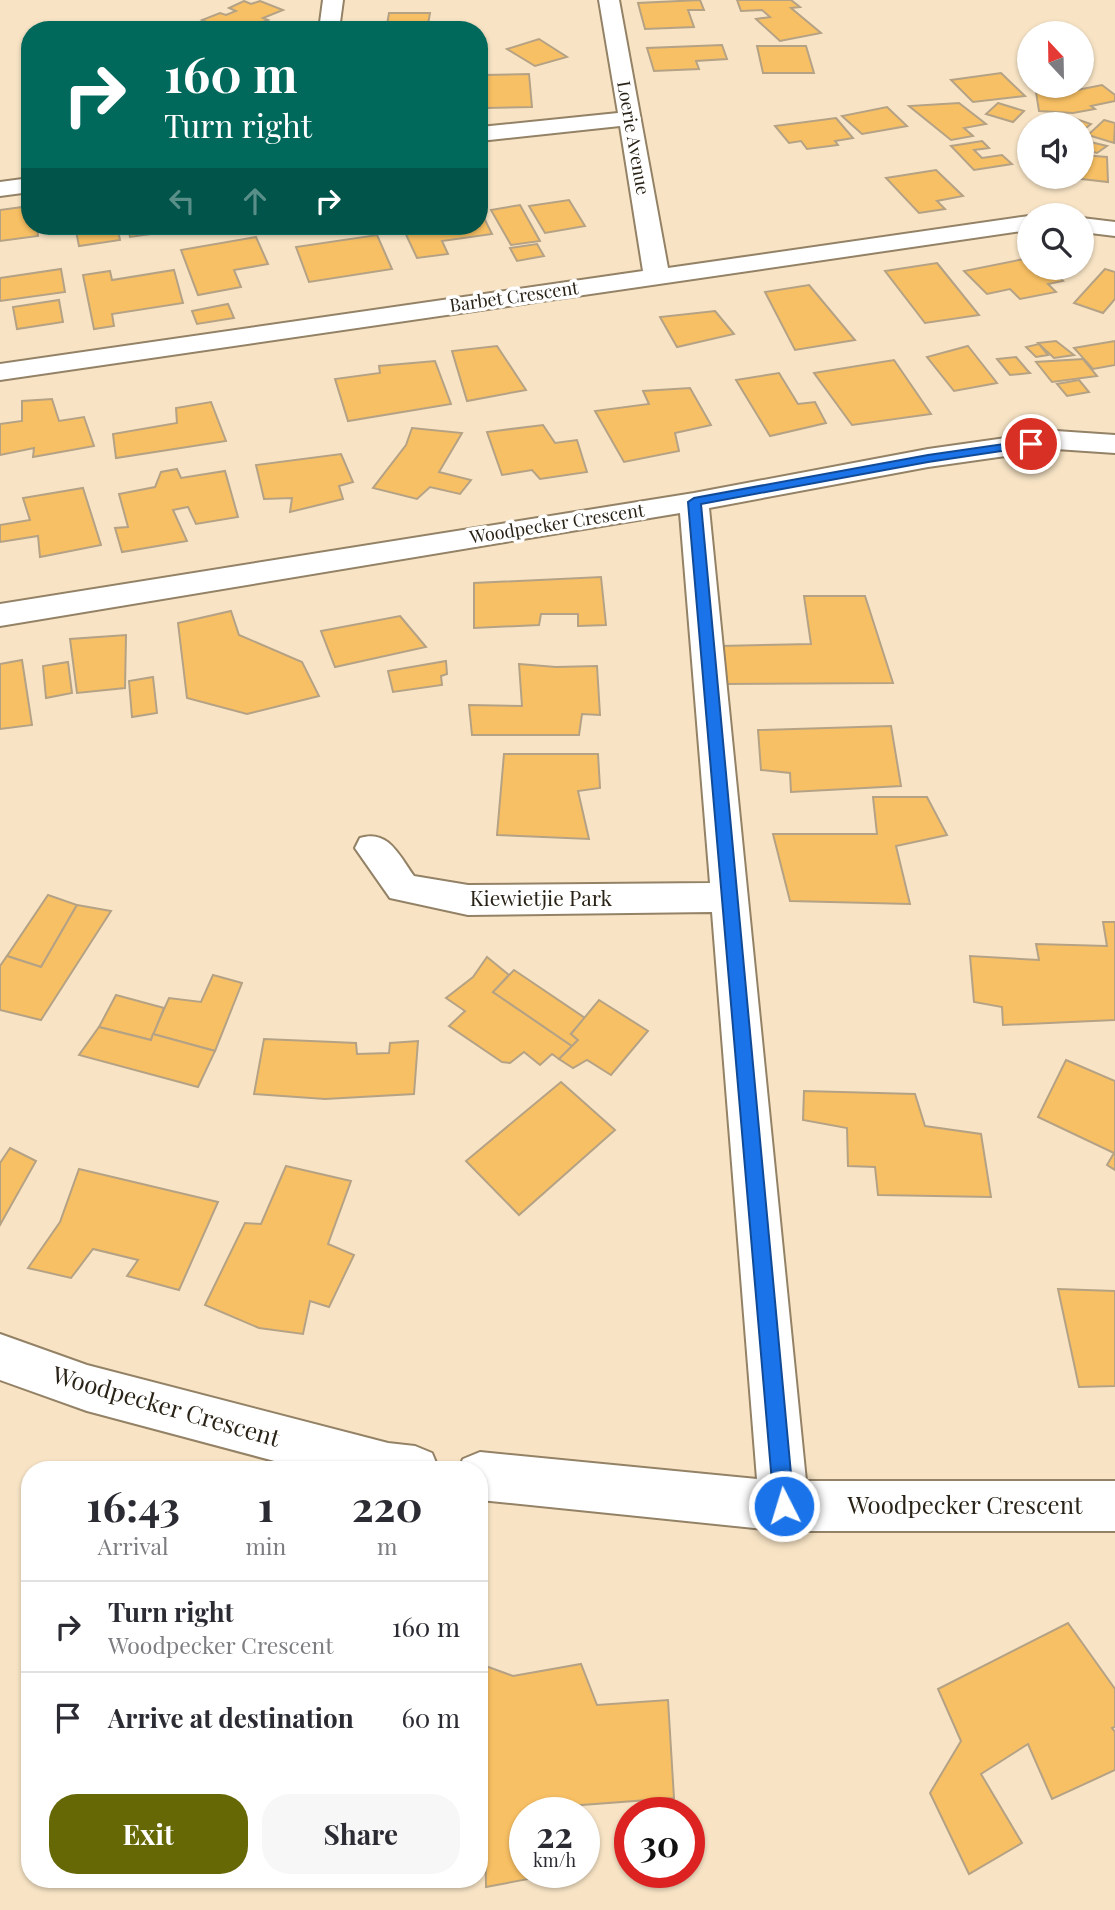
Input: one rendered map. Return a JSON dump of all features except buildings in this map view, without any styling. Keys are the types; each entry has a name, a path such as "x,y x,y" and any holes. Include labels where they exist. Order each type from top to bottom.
{"street":[{"path":"330,21 333,0"},
{"name":"Loerie Avenue","path":"609,0 657,277"},
{"path":"488,133 630,118"},
{"path":"0,189 21,186"},
{"name":"Barbet Crescent","path":"0,372 1017,225"},
{"path":"1094,226 1115,229"},
{"name":"Woodpecker Crescent","path":"0,615 694,502 928,458 1044,442 1115,444"},
{"path":"694,502 784,1506"},
{"name":"Kiewietjie Park","path":"373,848 403,888 468,900 730,897"},
{"name":"Woodpecker Crescent","path":"0,1356 87,1388 365,1461"},
{"name":"Woodpecker Crescent","path":"488,1477 784,1506 1115,1506"}],"route":[{"path":"784,1506 694,502 928,458 1031,444"}]}
